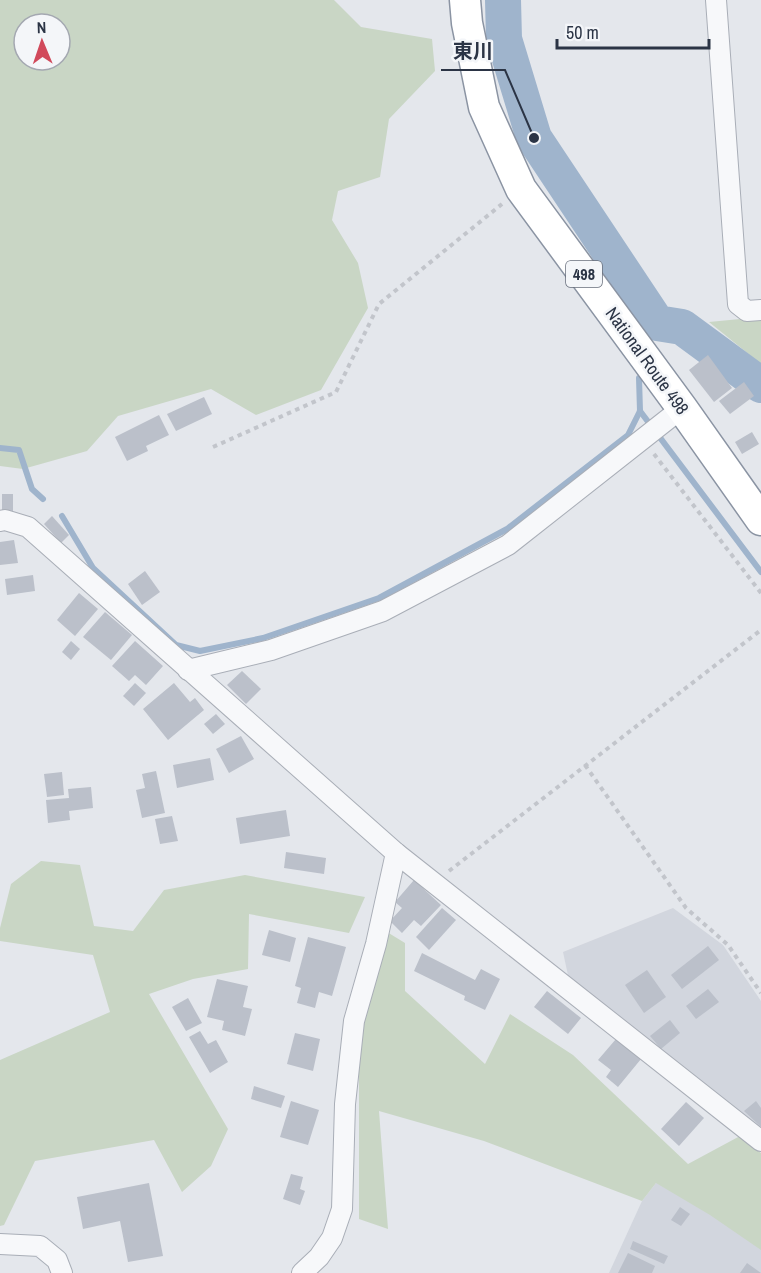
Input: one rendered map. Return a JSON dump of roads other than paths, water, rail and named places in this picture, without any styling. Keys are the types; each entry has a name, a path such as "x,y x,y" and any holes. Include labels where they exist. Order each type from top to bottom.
{"highway":[{"name":"National Route 498","path":"465,0 467,23 484,107 521,189 674,415 761,520"}],"street":[{"path":"716,0 738,304 747,311 761,310"},
{"path":"188,670 271,650 383,611 508,545 674,415"},
{"path":"0,520 28,527 396,853 761,1141"},
{"path":"302,1273 319,1257 332,1238 342,1209 345,1104 354,1021 376,944 396,853"},
{"path":"0,1244 40,1246 57,1260 62,1273"}],"waterway":[{"path":"503,0 504,39 534,138 657,323 682,327 761,385"},
{"path":"62,516 93,568 176,645 200,651 263,638 379,598 507,529 628,435 640,411 639,378"},
{"path":"640,411 761,572"},
{"path":"0,448 19,450 32,489 43,499"}],"place":[{"name":"東川","path":"534,138"}]}
